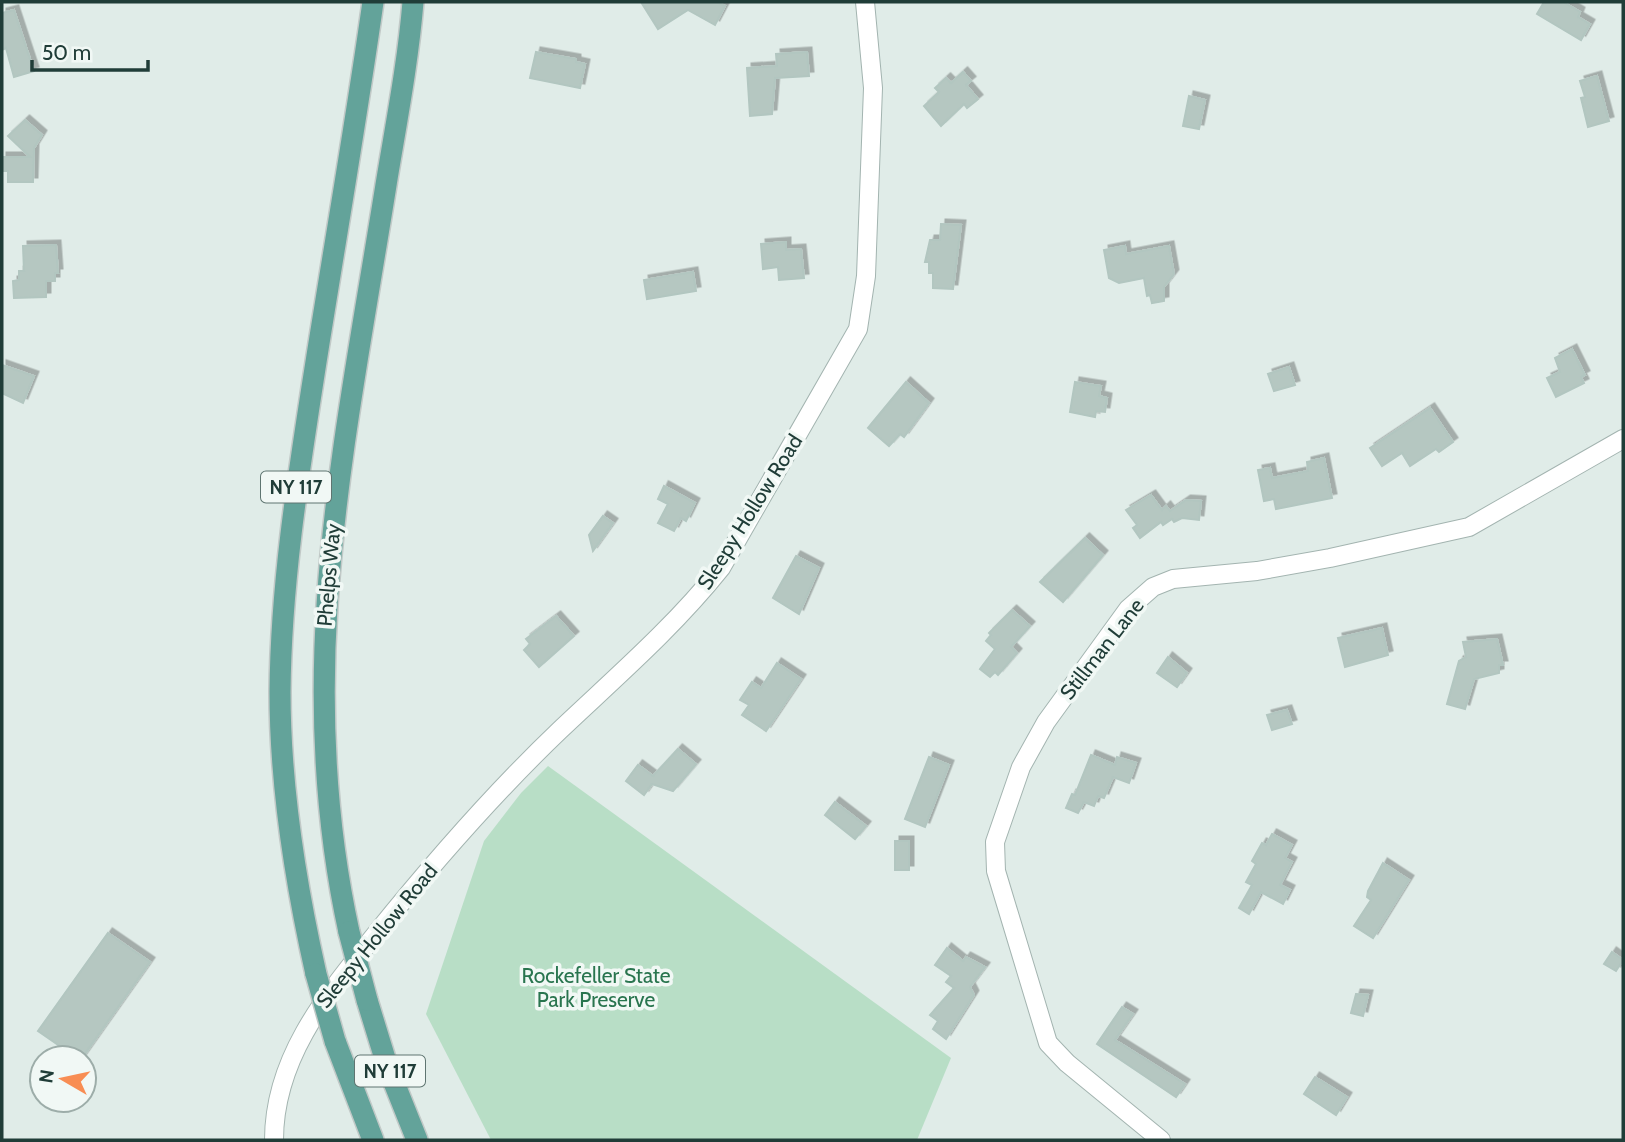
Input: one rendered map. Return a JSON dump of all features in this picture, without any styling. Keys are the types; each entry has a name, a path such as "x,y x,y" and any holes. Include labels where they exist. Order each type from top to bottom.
{"main road":[{"name":"Phelps Way","path":"373,2 296,486 283,610 280,695 284,780 300,901 316,974 335,1041 373,1140"},
{"name":"Phelps Way","path":"414,2 338,492 324,612 322,694 325,776 334,857 349,932 387,1065 417,1140"}],"street":[{"name":"Sleepy Hollow Road","path":"274,1140 282,1082 291,1057 315,1014 396,909 487,805 560,730 664,634 721,568 858,329 866,276 873,88 865,2"},
{"name":"Stillman Lane","path":"1161,1140 1067,1063 1048,1043 996,871 995,842 1005,808 1021,767 1046,722 1128,609 1153,587 1173,579 1257,571 1330,558 1469,527 1623,439"}],"green space":[{"name":"Rockefeller State Park Preserve","path":"548,766 951,1058 917,1140 491,1140 426,1014 484,841 521,793"}],"building":[{"path":"641,2 717,2 725,6 715,25 688,10 658,29"},
{"path":"1544,2 1563,2 1580,12 1578,17 1590,24 1581,40 1537,14"},
{"path":"14,10 34,71 14,77 6,48 2,50 2,13"},
{"path":"536,52 576,59 576,62 585,64 580,88 530,78"},
{"path":"807,52 809,76 775,78 772,114 750,116 747,68 777,66 776,54"},
{"path":"963,72 971,81 966,85 978,99 967,108 964,104 941,126 924,106 939,92 935,88 946,78 951,83"},
{"path":"1597,76 1609,121 1588,127 1581,98 1585,97 1580,81"},
{"path":"1189,96 1205,100 1199,129 1183,126"},
{"path":"25,120 42,135 34,148 33,182 8,182 8,171 2,171 2,157 30,157 8,136"},
{"path":"941,224 961,225 953,289 933,288 933,273 929,273 929,262 925,262 930,240 940,240"},
{"path":"786,242 786,250 801,249 804,278 779,280 778,267 763,269 761,244"},
{"path":"56,245 58,273 55,273 55,281 46,281 46,297 14,298 13,281 19,280 19,271 24,271 23,246"},
{"path":"1125,246 1126,254 1169,246 1174,274 1164,287 1164,301 1152,303 1150,295 1147,296 1144,278 1119,283 1109,278 1104,250"},
{"path":"693,272 696,291 647,299 644,280"},
{"path":"1572,349 1585,375 1581,377 1584,383 1556,397 1547,378 1560,372 1555,358"},
{"path":"2,365 34,376 23,403 2,393"},
{"path":"1289,367 1295,385 1274,391 1268,374"},
{"path":"906,382 929,403 904,437 900,434 889,446 868,428"},
{"path":"1075,382 1101,386 1099,396 1107,398 1105,412 1096,411 1095,417 1070,412"},
{"path":"1430,408 1453,442 1439,452 1436,449 1410,466 1402,453 1382,466 1370,448"},
{"path":"1324,458 1332,498 1276,509 1274,499 1264,501 1258,470 1270,468 1272,478 1308,471 1307,462"},
{"path":"664,486 695,503 686,521 681,518 674,531 658,523 668,504 658,499"},
{"path":"1151,495 1162,510 1166,506 1170,511 1186,500 1201,501 1199,520 1182,518 1174,522 1172,519 1163,525 1161,522 1140,538 1133,528 1137,525 1126,510"},
{"path":"603,516 613,523 593,551 589,535"},
{"path":"1085,538 1103,555 1063,602 1040,582"},
{"path":"796,556 819,568 799,614 773,598"},
{"path":"1012,610 1030,626 1011,647 1017,653 998,675 995,672 990,677 980,669 995,649 986,641 991,635 989,633"},
{"path":"556,616 574,636 539,667 524,650 530,644 526,639"},
{"path":"1382,628 1388,655 1345,667 1338,638"},
{"path":"1497,639 1503,665 1499,665 1499,673 1474,679 1465,709 1447,704 1459,661 1466,657 1463,642"},
{"path":"1168,657 1187,673 1177,687 1157,673"},
{"path":"777,663 801,679 766,731 742,715 749,705 740,700 752,682 761,688"},
{"path":"1287,710 1292,724 1272,730 1267,715"},
{"path":"678,749 696,764 673,791 652,784 644,795 626,781 638,765 653,776"},
{"path":"1091,755 1115,765 1117,757 1136,763 1129,783 1113,777 1104,798 1098,796 1094,806 1084,802 1078,813 1066,808 1072,794 1075,795"},
{"path":"929,757 949,765 925,827 905,819"},
{"path":"835,802 866,826 855,839 825,815"},
{"path":"1272,834 1292,845 1285,858 1292,862 1280,885 1290,890 1283,904 1261,892 1249,914 1239,908 1252,885 1246,882 1256,864 1252,861 1262,843 1266,845"},
{"path":"895,841 909,841 909,870 895,870"},
{"path":"1383,863 1409,880 1373,938 1354,926 1371,900 1367,897 1368,891"},
{"path":"108,933 150,962 92,1044 57,1044 38,1031"},
{"path":"947,948 963,961 966,957 985,967 970,987 974,995 946,1039 933,1029 938,1021 930,1015 954,988 946,982 951,976 935,965"},
{"path":"1612,952 1623,960 1616,971 1604,964"},
{"path":"1356,994 1368,995 1363,1016 1351,1013"},
{"path":"1122,1007 1133,1014 1115,1040 1185,1084 1176,1097 1097,1044"},
{"path":"1315,1077 1347,1097 1336,1115 1304,1094"}]}
